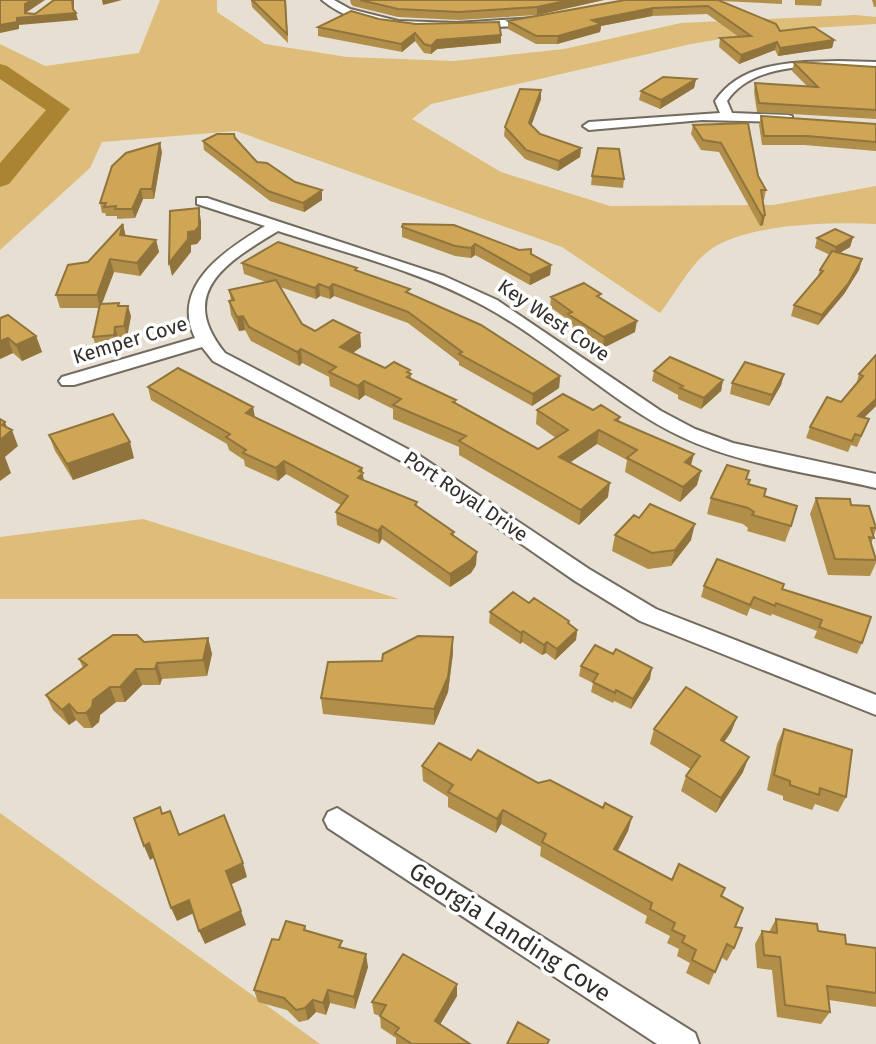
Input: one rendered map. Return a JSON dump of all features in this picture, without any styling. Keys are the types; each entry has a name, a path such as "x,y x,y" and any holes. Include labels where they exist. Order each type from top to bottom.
{"street":[{"path":"327,0 339,10 355,15 407,23 504,24 547,19"},
{"path":"727,116 721,101 723,94 745,77 790,67 876,65"},
{"path":"589,126 727,116 799,120"},
{"name":"Key West Cove","path":"202,201 439,279 479,297 655,415 689,433 729,448 876,481"},
{"path":"203,341 194,314 198,290 214,270 277,225"},
{"name":"Kemper Cove","path":"68,381 203,341"},
{"name":"Port Royal Drive","path":"203,341 229,363 410,458 582,575 648,615 876,705"},
{"name":"Georgia Landing Cove","path":"337,820 684,1044"}],"shaded area":[{"path":"160,0 217,0 217,12 265,44 347,57 454,61 564,49 681,23 856,15 876,17 876,24 767,31 691,44 431,104 412,119 501,172 610,206 773,205 876,186 876,224 788,226 721,243 693,266 660,313 562,247 236,131 102,142 90,168 0,250 0,44 45,66 139,53"},
{"path":"143,519 399,599 0,599 0,537"},
{"path":"0,813 320,1044 0,1044"}],"building":[{"path":"0,0 32,0 25,4 25,13 35,14 54,0 72,0 76,13 17,18 17,22 0,25"},
{"path":"252,0 285,0 287,34"},
{"path":"360,0 570,0 537,7 459,12 398,9"},
{"path":"625,0 718,0 776,24 780,31 814,27 834,40 780,48 777,42 741,55 720,38 751,36 708,6 653,8 592,20 601,24 558,36 536,36 508,21"},
{"path":"351,11 416,24 499,22 501,35 437,40 431,46 424,44 415,33 401,44 318,27"},
{"path":"794,63 876,67 876,110 759,103 755,83 818,87"},
{"path":"663,77 696,79 661,100 641,91"},
{"path":"520,89 541,90 529,123 540,134 581,148 559,161 526,150 505,127"},
{"path":"761,116 876,124 876,142 764,136"},
{"path":"748,123 758,176 766,190 761,190 765,215 762,216 721,143 703,140 693,125"},
{"path":"217,134 234,134 257,162 267,163 295,182 322,190 303,203 268,191 203,141"},
{"path":"160,143 152,189 141,189 132,209 104,207 106,203 100,203 112,166 126,153"},
{"path":"598,148 619,149 624,179 592,176"},
{"path":"199,208 199,226 195,231 188,232 188,239 169,263 170,211"},
{"path":"123,224 120,235 156,240 137,263 110,259 97,295 56,295 68,265 88,262"},
{"path":"403,224 454,225 519,250 531,249 531,254 551,265 530,275 475,244 471,248 455,246 402,227"},
{"path":"835,229 853,237 836,247 817,238"},
{"path":"278,242 410,289 406,292 481,325 560,376 533,394 459,354 462,352 408,312 333,284 329,288 319,284 315,288 242,263"},
{"path":"832,251 862,259 848,284 822,315 794,305 823,271 820,270"},
{"path":"276,280 302,324 315,331 333,320 360,333 340,347 385,368 394,362 410,370 407,372 411,374 407,377 456,400 453,402 538,449 568,430 537,410 563,394 593,410 601,405 620,417 615,420 694,454 685,462 701,471 683,487 627,458 637,450 599,430 559,457 610,483 581,510 459,441 466,436 393,405 401,399 364,381 358,386 329,372 336,367 301,349 297,352 249,327 243,316 237,317 229,301 234,300 229,290"},
{"path":"584,283 601,294 597,296 637,321 604,337 568,314 572,312 551,297"},
{"path":"119,303 118,306 128,306 124,326 115,327 114,335 93,337 100,304"},
{"path":"8,315 36,336 16,345 8,338 0,341 0,318"},
{"path":"876,355 876,399 858,416 869,419 861,436 855,434 852,441 810,427 827,397 841,402"},
{"path":"670,357 723,380 704,398 680,388 683,386 654,371"},
{"path":"745,362 784,374 772,395 732,383"},
{"path":"178,368 253,407 246,413 362,468 359,471 363,473 358,478 417,502 415,505 477,552 471,560 450,574 382,526 378,531 336,512 348,496 284,461 276,468 243,453 246,450 226,437 230,434 148,387"},
{"path":"113,414 130,442 67,464 49,435"},
{"path":"0,419 5,422 2,425 12,430 0,440"},
{"path":"727,465 749,471 748,484 766,489 764,496 797,506 791,526 752,515 754,512 748,508 711,498"},
{"path":"816,498 850,499 851,505 869,506 876,528 871,528 874,538 869,537 876,560 835,559"},
{"path":"650,504 695,524 675,550 652,553 615,535 634,515 639,518"},
{"path":"717,559 784,584 782,589 871,617 862,643 819,627 822,620 776,603 775,606 754,597 750,605 704,586"},
{"path":"513,592 529,603 534,598 569,621 577,630 557,649 547,642 544,645 523,631 521,633 490,612"},
{"path":"113,635 137,635 144,642 208,638 203,660 157,663 155,669 136,669 120,687 110,687 93,700 92,707 86,713 77,713 69,704 62,710 46,695 87,665 79,659"},
{"path":"418,636 453,637 448,677 434,709 321,698 328,662 382,661 383,654"},
{"path":"595,645 613,654 616,649 652,668 633,699 593,682 598,674 581,666"},
{"path":"686,687 737,717 721,740 749,757 721,798 686,776 700,756 654,729"},
{"path":"784,729 852,750 846,797 820,788 819,795 790,785 790,781 774,775"},
{"path":"439,743 471,760 478,750 538,783 550,780 603,808 605,803 632,817 614,849 672,880 679,864 725,888 721,896 743,908 735,927 742,928 734,948 727,944 715,972 692,960 696,950 682,942 685,936 672,930 675,923 650,909 652,903 542,842 546,834 503,810 497,819 448,792 453,785 422,766"},
{"path":"160,807 162,814 170,811 179,835 224,815 243,863 226,871 241,911 199,931 189,900 171,908 149,843 144,846 134,818"},
{"path":"776,919 817,924 818,931 845,935 846,944 876,948 876,993 827,986 830,1012 785,1005 780,957 764,955 762,931 777,933"},
{"path":"286,921 305,926 304,930 342,941 339,947 366,954 354,997 328,990 323,1003 313,1000 305,1008 296,1010 284,998 254,990 272,939 279,940"},
{"path":"403,954 457,984 435,1021 470,1044 412,1044 395,1033 399,1028 380,1016 386,1005 372,1002"},
{"path":"518,1022 549,1040 547,1044 507,1044"}],"waterway":[{"path":"0,70 59,109 0,179"}]}
